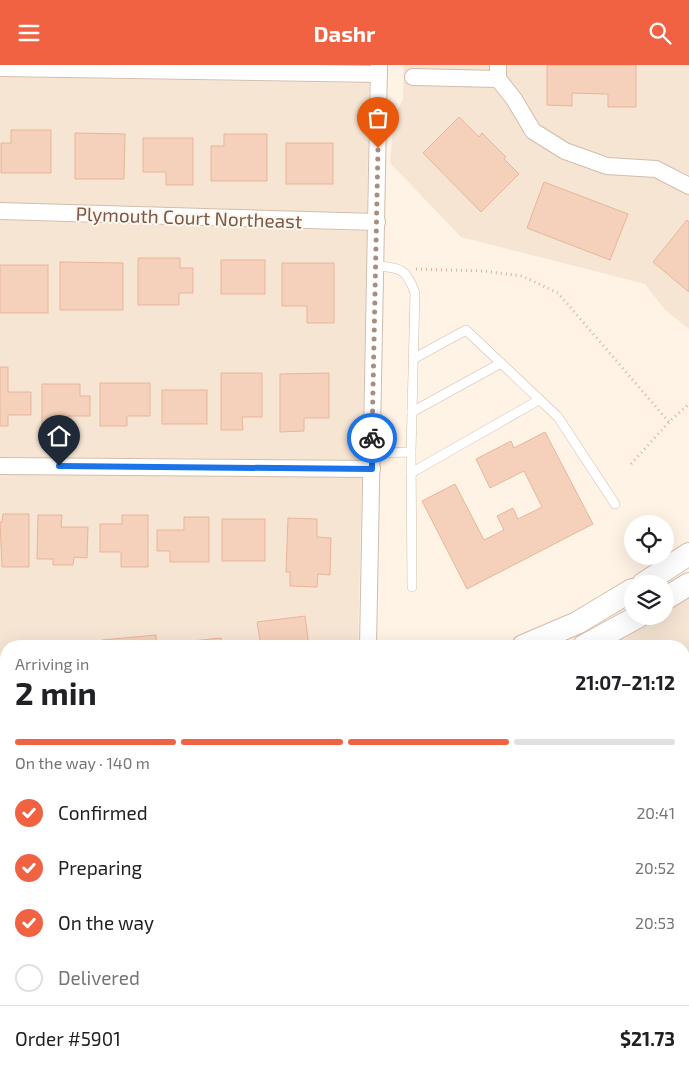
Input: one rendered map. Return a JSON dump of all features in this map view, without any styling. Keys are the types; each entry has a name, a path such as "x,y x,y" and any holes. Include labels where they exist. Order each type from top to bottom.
{"street":[{"path":"0,68 379,70 368,640"},
{"path":"413,77 498,72 533,131 565,151 606,167 656,169 689,186"},
{"name":"Plymouth Court Northeast","path":"0,211 377,222"},
{"path":"0,466 372,461"},
{"path":"657,575 689,554"},
{"path":"674,593 689,584"},
{"path":"537,640 577,623 624,595"},
{"path":"595,640 624,624"}],"lane":[{"path":"376,266 398,268 408,275 415,293 411,452 412,587"},
{"path":"413,359 466,330 558,417 615,503"},
{"path":"412,412 500,363"},
{"path":"411,473 539,400"},
{"path":"372,461 411,452"}],"path":[{"path":"398,268 483,271 522,276 558,293 669,422"},
{"path":"631,464 669,422 689,405"}],"shaded area":[{"path":"404,65 689,65 689,329 665,310 645,284 461,237 390,163 394,117 403,99"},
{"path":"0,77 369,83 367,213 0,203"},
{"path":"0,220 367,231 362,460 0,457"},
{"path":"0,474 362,477 358,640 0,640"},
{"path":"689,594 689,640 614,640 640,625 674,625 674,604"}],"building":[{"path":"547,65 636,65 636,107 608,107 608,94 572,93 572,106 547,105"},
{"path":"459,117 479,137 482,133 506,157 504,159 519,174 481,212 423,153"},
{"path":"11,130 51,130 51,173 1,173 1,143 11,143"},
{"path":"75,133 125,134 124,179 75,179"},
{"path":"224,134 267,134 267,181 211,181 211,146 224,146"},
{"path":"143,138 193,138 193,185 166,185 166,172 143,172"},
{"path":"286,143 333,143 333,184 286,184"},
{"path":"544,182 628,214 610,260 527,228"},
{"path":"687,220 689,222 689,292 653,262"},
{"path":"138,258 180,258 180,268 193,268 193,293 179,293 179,305 138,305"},
{"path":"221,260 265,260 265,294 221,294"},
{"path":"60,262 123,263 123,310 60,310"},
{"path":"282,263 334,263 334,323 307,323 307,306 282,306"},
{"path":"0,265 48,265 48,313 0,313"},
{"path":"0,367 8,367 8,392 31,392 31,415 8,415 8,426 0,426"},
{"path":"221,373 262,373 262,417 242,417 243,430 221,430"},
{"path":"329,373 329,418 304,418 304,431 280,432 280,374"},
{"path":"100,383 150,383 150,416 127,416 127,426 100,426"},
{"path":"42,384 80,384 80,396 90,396 90,416 68,416 68,425 42,425"},
{"path":"162,390 207,390 207,424 162,424"},
{"path":"545,432 593,524 467,589 422,501 455,484 484,540 504,530 497,516 513,508 518,519 542,507 524,471 490,488 476,459 511,441 514,448"},
{"path":"3,514 29,514 29,567 2,567 0,522 2,522"},
{"path":"38,515 62,515 61,527 88,527 87,558 74,557 73,565 53,565 53,559 37,559"},
{"path":"122,515 148,515 148,567 121,567 121,552 100,552 100,524 122,524"},
{"path":"184,517 209,517 209,562 170,562 170,551 157,551 157,530 184,530"},
{"path":"288,518 317,519 317,537 331,538 330,575 318,574 317,587 290,586 290,572 286,572"},
{"path":"222,519 265,519 265,561 222,561"},
{"path":"305,616 308,640 260,640 257,622"},
{"path":"156,635 156,640 102,640"},
{"path":"221,638 221,640 202,640"}],"way so far":[{"path":"372,438 378,148"}],"route":[{"path":"59,466 372,469 372,438"}]}
